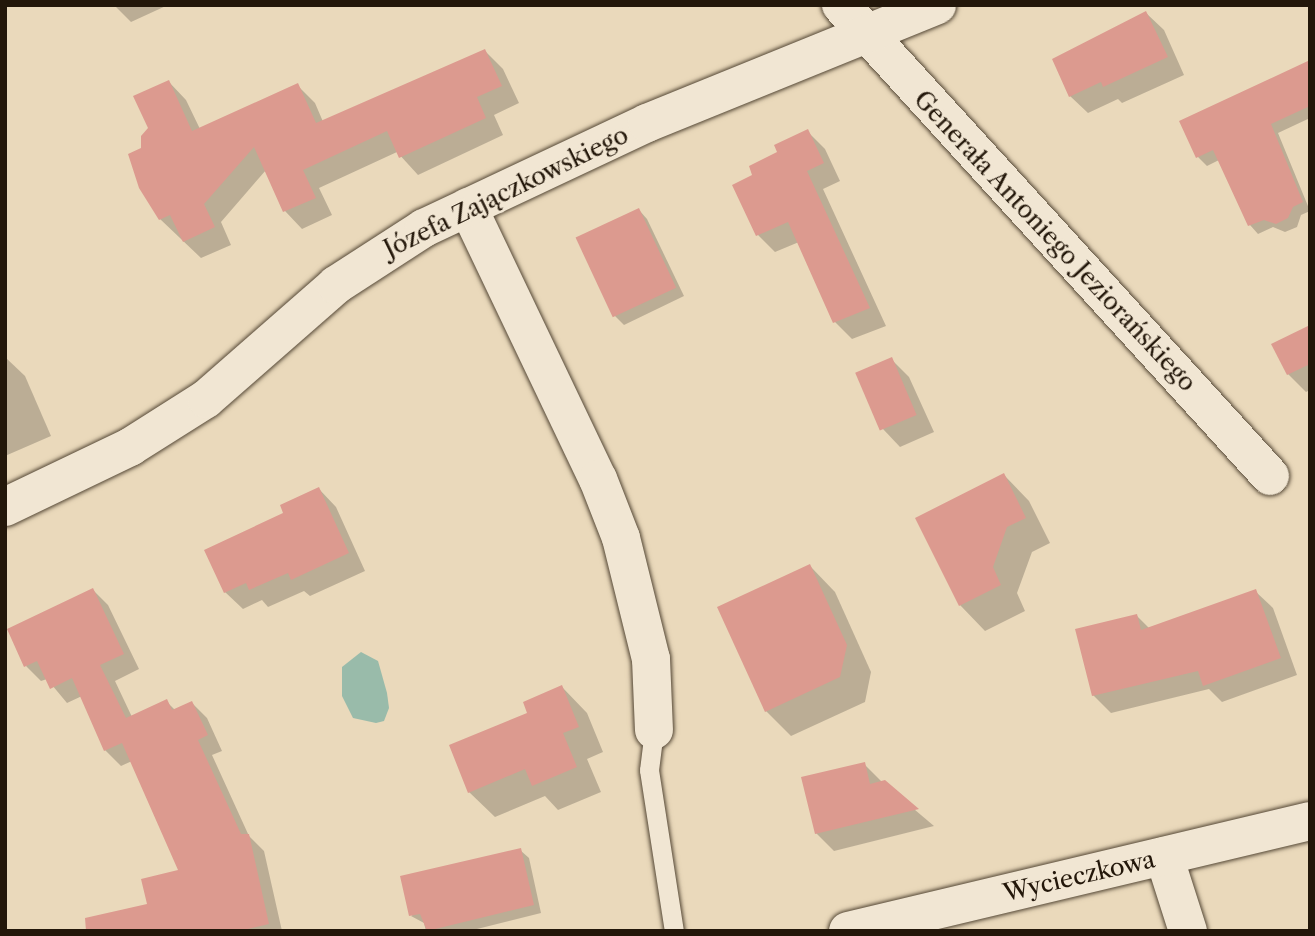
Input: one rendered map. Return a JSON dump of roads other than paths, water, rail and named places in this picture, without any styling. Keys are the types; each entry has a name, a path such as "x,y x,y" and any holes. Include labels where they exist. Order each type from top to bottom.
{"street":[{"name":"Generała Antoniego Jeziorańskiego","path":"841,5 1270,476"},
{"name":"Józefa Zajączkowskiego","path":"5,507 130,447 206,400 336,285 378,255 468,207 647,123 937,5"},
{"path":"468,207 598,479 621,538 651,659 654,730"},
{"name":"Wycieczkowa","path":"848,931 1310,821"},
{"path":"1164,856 1188,931"}],"lane":[{"path":"654,730 649,769 674,931"}]}
